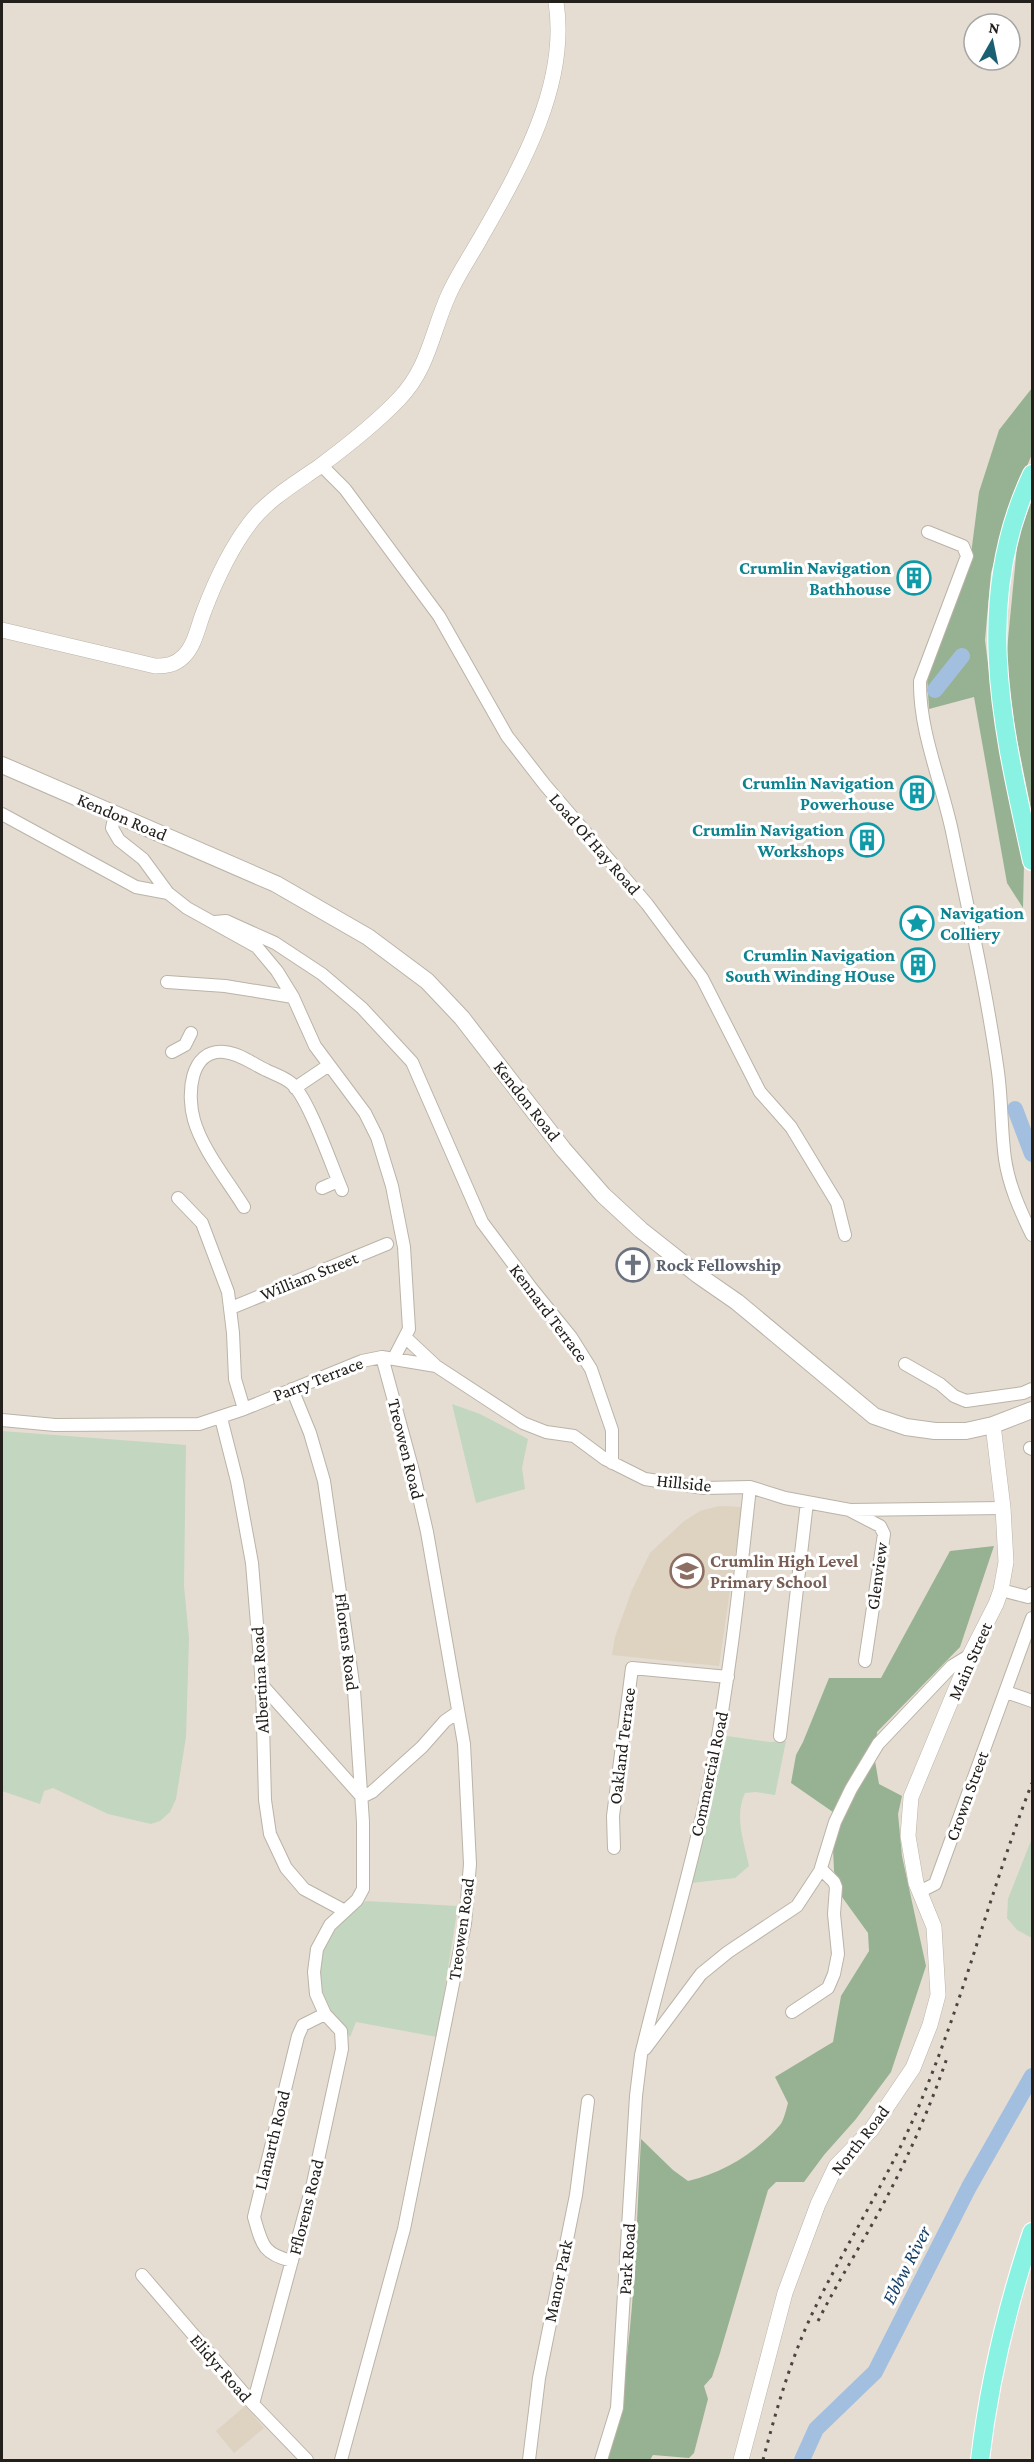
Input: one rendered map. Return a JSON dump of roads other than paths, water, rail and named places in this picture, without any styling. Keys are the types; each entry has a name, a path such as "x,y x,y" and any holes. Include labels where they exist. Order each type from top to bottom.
{"main road":[{"path":"1032,474 1012,524 1005,551 996,634 999,687 1011,767 1032,861"},
{"name":"Kendon Road","path":"2,765 276,884 368,937 427,981 462,1018 563,1149 603,1195 640,1230 737,1302 873,1416 906,1426 935,1431 966,1431 993,1425 1032,1410"},
{"path":"980,2460 993,2377 1006,2317 1032,2232"}],"street":[{"path":"2,630 155,666 172,665 190,648 205,608 250,524 285,490 321,465 390,408 414,381 424,365 450,292 509,185 546,101 558,45 556,2"},
{"name":"Load Of Hay Road","path":"321,465 345,489 439,616 507,736 545,786 646,904 702,978 760,1092 791,1127 837,1203 845,1235"},
{"path":"928,532 963,546 967,556 920,681 920,697 954,837 989,1023 998,1074 1007,1169 1015,1201 1032,1235"},
{"path":"2,814 136,887 168,893"},
{"path":"115,814 112,828 119,840 143,859 168,893 186,908 257,947 277,971 293,998 315,1046 365,1113 377,1137 392,1186 404,1247 409,1329 388,1358"},
{"name":"Kennard Terrace","path":"214,922 226,921 275,943 322,974 362,1008 411,1062 482,1222 571,1338 591,1370 612,1430 612,1463"},
{"path":"167,982 225,986 293,998"},
{"path":"172,1052 185,1045 191,1033"},
{"path":"185,1045 200,1063"},
{"path":"244,1207 206,1145 194,1120 190,1099 192,1075 200,1063 206,1057 222,1052 238,1056 291,1083 295,1088 310,1112 340,1185 322,1188"},
{"path":"295,1088 329,1065"},
{"path":"178,1198 202,1223 228,1292 235,1379 244,1409"},
{"name":"William Street","path":"231,1308 387,1244"},
{"path":"405,1336 436,1366"},
{"name":"Hillside","path":"388,1358 436,1366 523,1423 546,1432 574,1436 612,1463 645,1479 704,1488 750,1487 807,1502 850,1510 1003,1508"},
{"name":"Parry Terrace","path":"2,1420 55,1425 187,1425 221,1418 362,1361 388,1358"},
{"name":"Treowen Road","path":"340,2460 404,2229 465,1924 470,1864 464,1744 426,1532 388,1358"},
{"path":"905,1364 940,1384 954,1396 966,1401 1023,1393 1032,1389"},
{"name":"Fflorens Road","path":"253,2404 313,2183 342,2049 341,2031 325,2014 316,1994 314,1972 317,1948 330,1925 357,1900 363,1889 362,1797 354,1690 331,1524 324,1481 310,1433 292,1389"},
{"name":"Albertina Road","path":"221,1418 237,1481 252,1563 262,1685 265,1800 270,1834 286,1868 304,1889 345,1911"},
{"name":"Main Street","path":"919,1892 908,1836 911,1797 970,1655 996,1605 1006,1562 1003,1508 993,1425"},
{"name":"Commercial Road","path":"641,2055 706,1796 729,1677 750,1487"},
{"path":"780,1736 807,1502"},
{"name":"Glenview","path":"850,1510 880,1526 884,1534 865,1661"},
{"path":"1001,1590 1028,1597 1032,1593"},
{"name":"Crown Street","path":"919,1892 935,1884 1032,1618"},
{"path":"641,2055 701,1974 728,1952 797,1906 820,1869 835,1822 851,1789 878,1744 952,1666 970,1655"},
{"name":"Oakland Terrace","path":"614,1848 613,1816 632,1668 729,1677"},
{"path":"262,1685 362,1797 372,1792 422,1747 445,1721 458,1712"},
{"path":"1006,1692 1032,1701"},
{"path":"792,2012 828,1988 834,1974 838,1954 834,1914 836,1887 834,1882 820,1869"},
{"name":"North Road","path":"741,2460 785,2293 818,2204 836,2166 871,2130 914,2068 930,2025 938,1995 937,1961 934,1927 919,1892"},
{"name":"Llanarth Road","path":"292,2261 274,2257 261,2242 254,2217 298,2036 303,2025 325,2014"},
{"name":"Park Road","path":"601,2460 617,2408 636,2096 641,2055"},
{"name":"Manor Park","path":"529,2460 539,2379 576,2195 588,2101"},
{"name":"Elidyr Road","path":"142,2275 304,2460"}],"waterway":[{"name":"Ebbw River","path":"935,690 962,656"},
{"name":"Ebbw River","path":"1015,1109 1032,1154"},
{"name":"Ebbw River","path":"802,2460 816,2429 875,2372 969,2187 1032,2076"}],"railway":[{"path":"763,2460 784,2386 804,2332 898,2152 923,2096 952,2019 1032,1783"},
{"path":"818,2321 899,2172 926,2114 948,2055"}],"place":[{"name":"Crumlin Navigation Bathhouse","path":"914,578"},
{"name":"Crumlin Navigation Powerhouse","path":"917,793"},
{"name":"Crumlin Navigation Workshops","path":"867,840"},
{"name":"Navigation Colliery","path":"917,923"},
{"name":"Crumlin Navigation South Winding HOuse","path":"918,965"},
{"name":"Rock Fellowship","path":"633,1265"},
{"name":"Crumlin High Level Primary School","path":"687,1571"}]}
